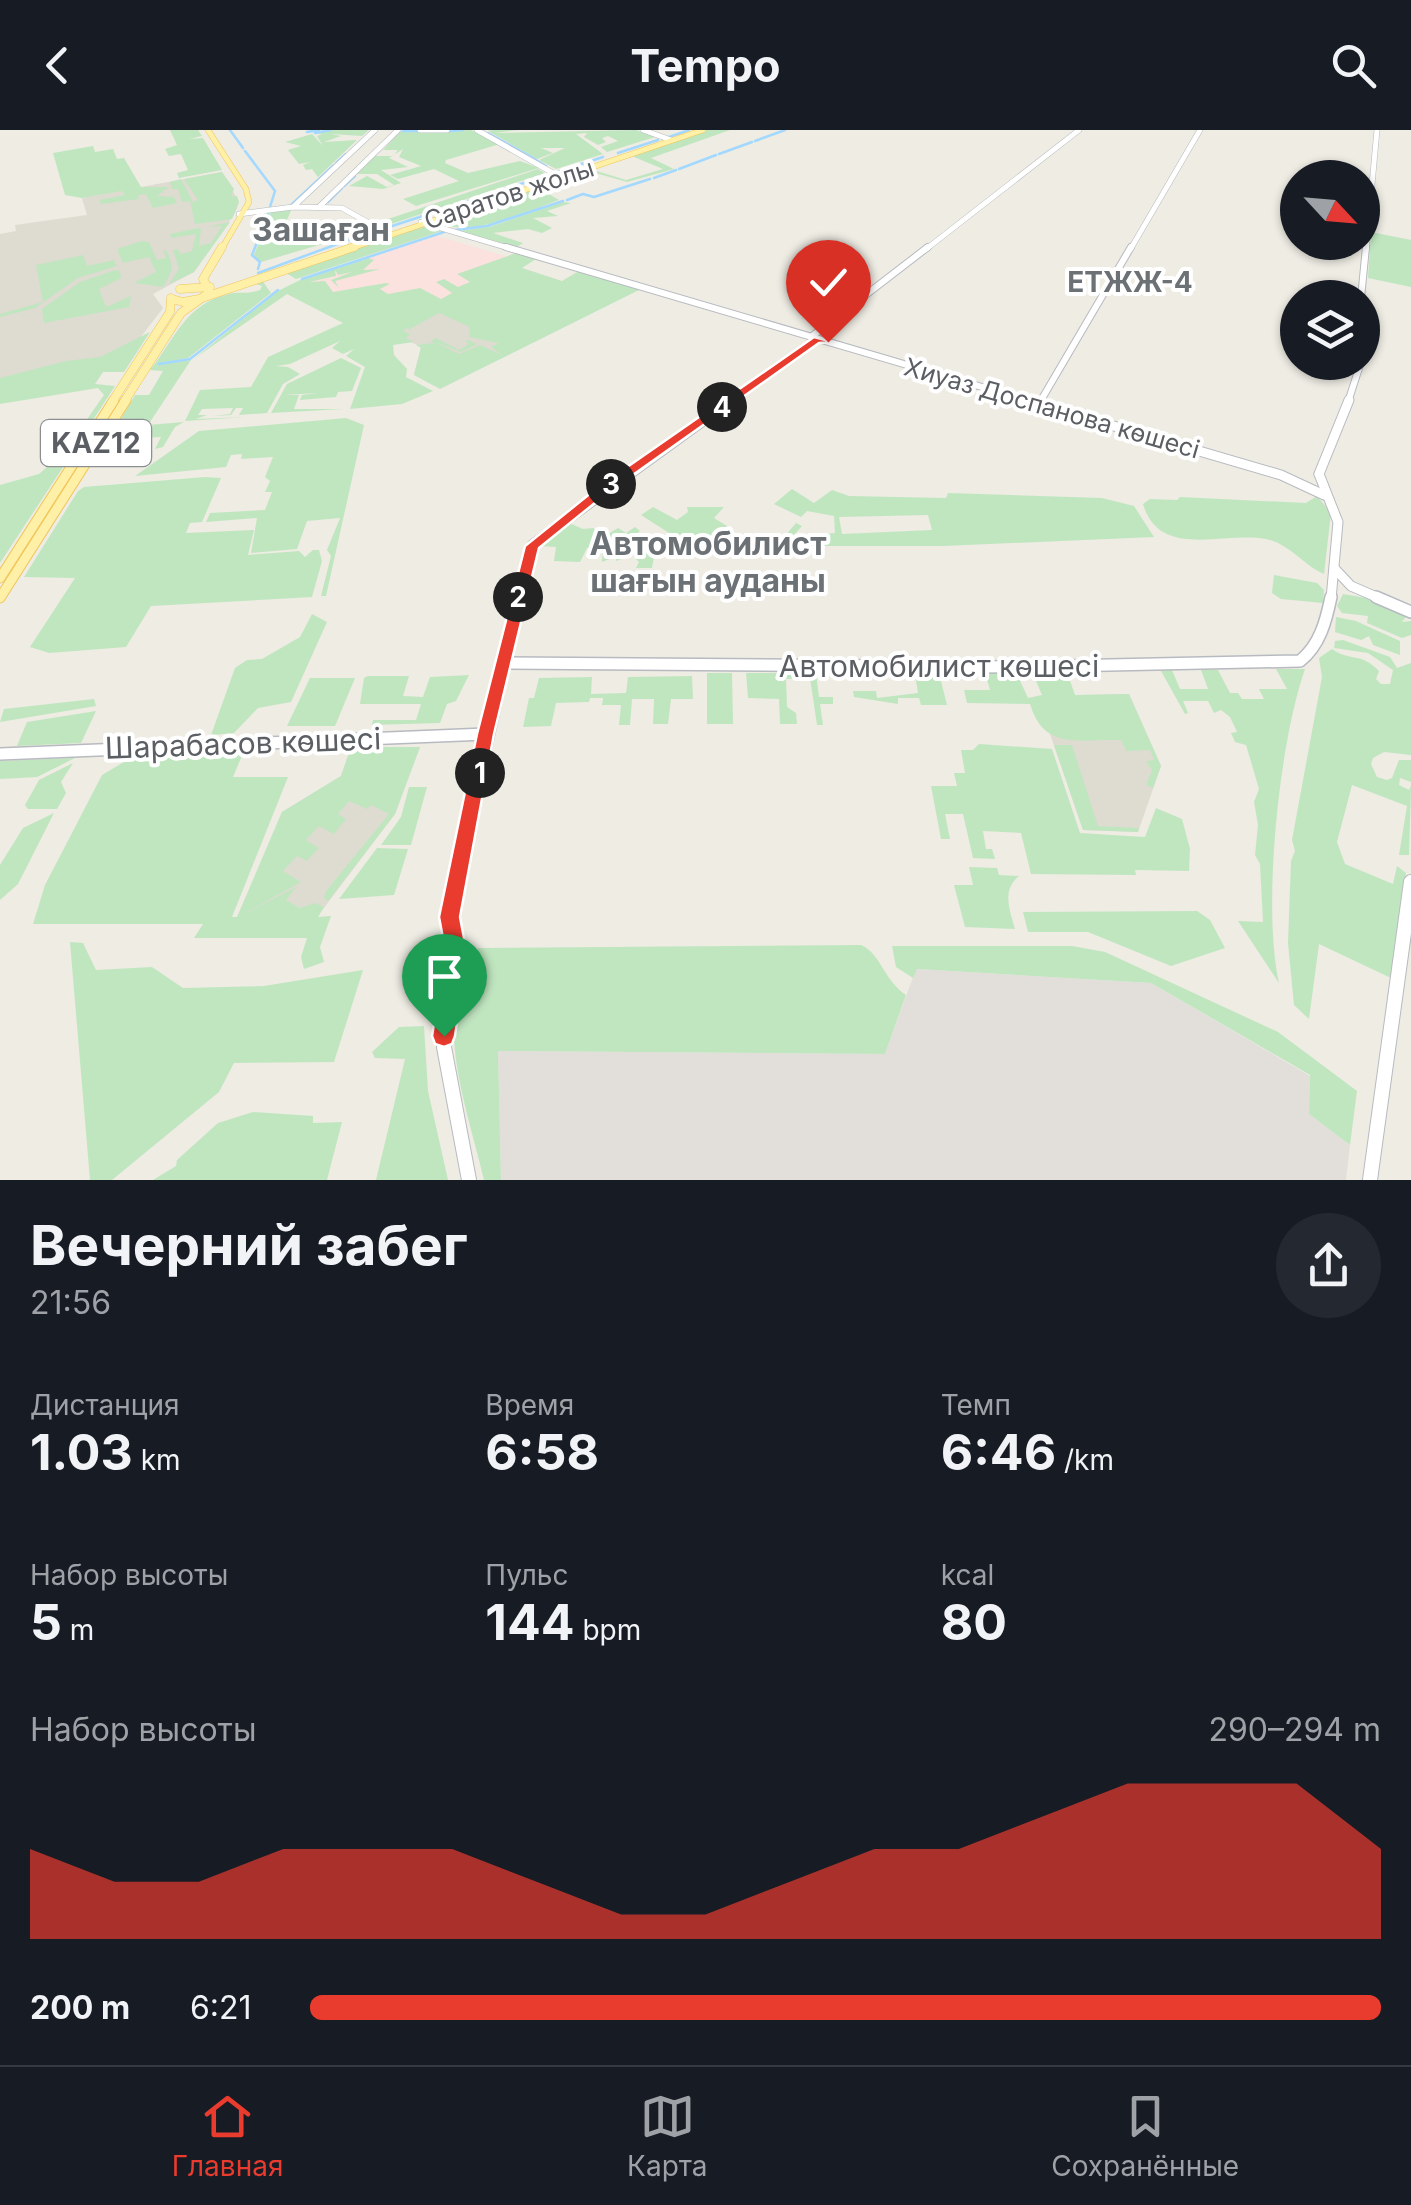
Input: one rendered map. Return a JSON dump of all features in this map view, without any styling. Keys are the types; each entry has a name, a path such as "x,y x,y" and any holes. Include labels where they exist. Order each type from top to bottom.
{"main road":[{"path":"172,299 182,302 203,298 210,292 205,286 205,275 249,202 246,189 205,130"},
{"name":"Саратов жолы","path":"180,289 231,284 701,130"},
{"name":"KAZ12","path":"0,578 170,312 172,299 202,274 241,214"},
{"name":"Саратов жолы","path":"203,298 422,222"},
{"name":"KAZ12","path":"0,598 146,365 184,310 203,298"}],"street":[{"path":"293,206 375,130"},
{"path":"319,208 398,130"},
{"path":"420,130 446,130"},
{"path":"477,130 560,177"},
{"path":"643,130 670,140"},
{"path":"469,1180 444,1036 456,954 449,917 486,734 531,548 538,538 863,301 1003,186 1079,130"},
{"path":"1039,404 1200,130"},
{"path":"1362,280 1377,130"},
{"path":"241,214 293,206 346,210 386,233"},
{"name":"Хиуаз Доспанова көшесі","path":"422,222 1281,475"},
{"path":"1281,475 1309,480 1320,474 1355,380"},
{"name":"Автомобилист көшесі","path":"502,663 1012,667 1300,660 1311,655 1317,646 1332,596 1336,508 1319,484 1320,474"},
{"path":"1281,475 1305,483 1327,498"},
{"path":"1334,564 1338,575 1359,590 1411,612"},
{"path":"1332,596 1338,588 1359,590"},
{"name":"Шарабасов көшесі","path":"0,754 486,734"},
{"path":"1370,1180 1411,882"}],"shaded area":[{"path":"222,172 239,202 235,213 194,272 153,294 163,308 130,351 0,389 0,234 16,231 15,225 87,215 82,198"},
{"path":"437,236 529,263 522,268 562,281 570,276 621,292 487,280 390,326 309,285 314,275"},
{"path":"486,285 569,322 439,386 414,374 421,347 391,332"},
{"path":"1129,694 1161,766 1138,832 1083,830 1037,696"},
{"path":"351,747 420,747 395,814 317,917 238,917 282,812 341,776"},
{"path":"916,969 1151,983 1310,1076 1309,1114 1350,1145 1346,1180 501,1180 498,1051 885,1054"}],"green space":[{"path":"170,130 198,130 202,136 189,139 203,138 222,170 179,178 177,173 188,170 181,154 169,156 165,149 177,145"},
{"path":"369,130 362,136 331,134 341,136 324,142 357,140 318,177 303,165 310,162 299,164 288,150 301,146 285,142 312,134 323,146 317,136 322,134 314,133"},
{"path":"471,130 500,144 445,163 468,173 520,161 539,168 416,206 403,199 459,181 434,169 398,179 390,175 421,166 399,157 403,149 394,155 398,150 383,150 401,131"},
{"path":"636,130 655,137 607,152 601,147 618,141 608,136 602,138 606,142 598,145 584,137 587,133 576,134 603,154 556,169 539,160 565,148 541,148 553,153 537,159 488,131"},
{"path":"706,130 730,130 651,158 674,169 627,182 599,174 547,193 559,200 481,226 434,223 590,169 626,180 663,169 634,157 635,154"},
{"path":"93,146 95,152 113,149 117,159 124,158 141,187 169,187 157,196 174,197 177,203 153,208 146,194 138,195 139,199 101,204 99,200 125,195 122,191 82,198 65,195 53,153"},
{"path":"375,156 392,156 389,158 408,167 381,170 401,183 383,189 349,186 367,176 387,187 394,185 377,174 357,174"},
{"path":"538,169 545,173 382,227 376,223"},
{"path":"222,172 234,189 231,197 237,196 239,202 232,219 195,224 190,201 182,202 178,189 172,189 170,182 181,179 193,202 198,200 184,179"},
{"path":"563,202 571,203 547,211 558,216 533,218 552,228 542,233 528,229 493,233 523,243 516,248 458,231 489,227"},
{"path":"292,208 278,241 310,242 366,226 370,230 261,262 254,255 270,213"},
{"path":"230,222 194,272 169,284 179,269 173,250 181,254 192,251 196,234 171,238 170,234 201,229 199,246 211,243 222,226 207,227"},
{"path":"424,226 442,231 296,279 286,273"},
{"path":"1380,234 1411,240 1411,287 1368,278 1369,260 1380,260"},
{"path":"149,242 157,260 166,258 163,250 170,258 172,267 163,287 134,283 156,272 149,257 123,263 117,249"},
{"path":"516,253 536,259 522,268 562,281 579,271 641,289 440,389 414,375 421,348 416,345 434,343 431,341 436,338 459,350 469,344 465,341 468,340 477,344 461,352 435,342 459,354 480,345 502,355 491,347 498,343 469,337 470,327 439,313 410,329 412,334 408,328 403,330 410,335 406,338 414,342 393,345 394,355 407,369 406,377 433,391 402,404 350,409 365,367 346,356 354,349 343,354 332,348 340,341 290,364 276,366 300,374 283,384 267,413 239,415 243,408 236,408 231,415 214,416 230,414 233,408 202,409 198,415 207,415 196,419 246,417 185,421 200,390 251,387 268,357 343,323 287,294 195,358 276,292 302,279 368,258 374,260 363,270 380,269 335,281 339,288 331,280 352,272 338,275 335,270 336,276 309,282 325,281 333,292 386,283 390,284 380,289 388,294 420,288 441,299 452,293 436,282 444,279 458,287 470,282 457,274"},
{"path":"83,255 87,266 114,260 117,266 78,278 35,308 0,317 43,302 36,265"},
{"path":"120,271 121,278 99,289 106,307 131,296 129,307 44,323 42,309 80,282"},
{"path":"261,279 271,293 188,358 159,364 191,360 148,425 184,422 175,427 163,447 155,449 161,437 138,438 135,443 108,441 135,395 149,395 163,371 150,370 191,314 214,299 260,290 262,286 250,282"},
{"path":"150,332 124,372 103,372 95,384 115,386 76,446 69,445 104,395 98,388 0,404 0,378 66,361 100,357"},
{"path":"341,358 361,368 352,391 338,392 336,397 300,400 302,395 317,393 284,395 299,395 294,409 343,409 271,413 287,384"},
{"path":"346,418 364,425 326,596 321,596 331,556 327,550 340,518 307,521 297,549 251,553 257,518 206,522 210,513 265,510 272,492 265,492 270,481 265,477 273,457 241,459 242,454 231,455 226,467 135,476 199,431"},
{"path":"65,451 73,452 0,563 0,485 39,474"},
{"path":"221,478 202,522 190,523 186,533 254,530 248,555 299,551 305,557 319,550 322,561 312,597 151,606 126,647 49,653 30,647 75,578 24,577 78,491 84,487"},
{"path":"792,489 814,503 832,490 849,496 946,498 948,493 1102,498 1134,506 1154,537 943,546 723,546 733,539 785,536 796,523 802,526 793,536 835,533 834,516 807,511 801,517 774,504","holes":["928,515 932,530 842,534 839,517"]},
{"path":"1317,496 1331,513 1324,574 1270,540 1197,540 1164,533 1152,522 1143,504 1150,499 1180,497 1306,503"},
{"path":"653,507 677,520 688,512 687,507 724,507 714,518 727,526 711,538 705,536 694,549 641,515"},
{"path":"569,523 583,529 593,528 605,536 618,528 626,533 635,527 640,531 626,542 638,546 650,538 657,543 649,553 654,557 652,568 636,568 639,562 632,555 602,562 603,549 587,548 580,562 554,561 556,547 541,546 542,542"},
{"path":"1274,575 1317,583 1324,590 1323,603 1281,599 1272,593"},
{"path":"1343,594 1372,599 1407,615 1402,622 1411,621 1411,635 1402,638 1367,623 1368,616 1342,613 1337,606"},
{"path":"312,614 327,622 291,702 258,708 234,733 211,735 235,668 247,660 262,659 300,637"},
{"path":"1336,617 1356,621 1400,641 1400,655 1373,645 1369,636 1361,640 1335,632"},
{"path":"1343,640 1390,657 1397,668 1411,663 1411,755 1384,752 1373,758 1371,764 1377,777 1387,780 1392,778 1399,760 1411,760 1411,782 1400,778 1399,785 1409,790 1411,786 1409,855 1399,855 1407,806 1352,785 1337,842 1345,864 1393,884 1397,866 1406,873 1391,978 1319,944 1309,1019 1294,1005 1288,943 1291,861 1295,851 1292,840 1322,677 1319,658 1332,649 1367,661 1379,671 1376,679 1381,684 1390,684 1393,670 1368,653 1334,648 1335,641"},
{"path":"1276,669 1305,669 1288,739 1276,825 1272,912 1279,983 1238,921 1263,922 1260,864 1255,855 1258,825 1254,802 1259,789 1246,745 1235,742 1231,733 1237,732 1230,717 1221,710 1214,713 1208,701 1183,701 1188,713 1185,714 1161,671 1172,670 1180,689 1208,689 1201,670 1218,670 1230,693 1238,693 1242,699 1264,699 1259,689 1287,689"},
{"path":"985,672 1016,672 1028,698 1042,695 1032,672 1067,672 1075,695 1129,694 1161,766 1153,788 1146,785 1152,770 1146,761 1154,760 1150,750 1126,751 1121,740 1077,741 1054,736 1036,719 1030,704 967,703 964,690 990,690"},
{"path":"707,673 732,673 733,724 707,724"},
{"path":"746,673 816,673 819,697 833,697 833,704 820,704 823,725 817,725 810,678 786,679 787,707 796,713 797,724 780,724 779,699 748,698"},
{"path":"915,673 939,673 947,705 921,705 919,698 898,698 898,704 854,697 853,691 876,691 877,698 918,693"},
{"path":"469,675 456,701 447,704 440,723 372,725 373,720 416,720 421,704 360,704 364,678 368,676 409,676 403,696 423,697 430,677"},
{"path":"692,676 693,699 671,699 668,724 653,724 654,699 632,699 630,725 619,725 621,705 602,705 603,698 590,698 589,702 556,703 551,726 523,727 529,698 534,698 539,678 592,677 591,694 626,693 628,677"},
{"path":"310,678 355,678 335,726 287,726"},
{"path":"94,699 96,706 0,722 4,709"},
{"path":"96,711 81,743 17,746 27,722"},
{"path":"979,744 1052,749 1080,833 1145,837 1156,808 1182,819 1190,849 1189,871 1031,874 1021,833 983,831 986,849 992,849 995,859 973,858 963,814 945,814 950,839 941,839 931,786 957,786 954,773 965,773 961,750 973,750"},
{"path":"1054,745 1072,745 1098,826 1139,828 1138,832 1083,830"},
{"path":"351,747 420,747 395,814 328,901 324,898 326,891 389,814 349,801 338,814 346,819 334,834 319,826 306,840 319,848 307,861 297,856 283,871 301,882 240,916 296,887 286,900 300,908 315,903 324,907 318,917 331,916 320,947 324,962 304,969 301,957 307,938 194,938 203,924 33,924 45,885 102,775 139,753 244,751 233,777 288,777 232,917 237,917 282,812 341,776"},
{"path":"75,758 37,777 0,779 0,761"},
{"path":"73,763 61,782 66,793 57,809 28,809 25,805 39,780"},
{"path":"409,787 427,787 411,845 381,845 401,817"},
{"path":"54,813 18,884 0,900 0,865 23,828"},
{"path":"377,848 408,849 394,895 339,899"},
{"path":"969,867 997,868 999,875 1019,876 1009,893 1015,929 965,927 954,885 973,885"},
{"path":"1197,911 1210,920 1225,948 1171,966 1088,932 1028,932 1023,912"},
{"path":"70,942 83,943 96,970 152,967 183,988 264,986 363,970 334,1062 234,1063 219,1092 112,1180 90,1180"},
{"path":"861,945 906,995 885,1054 498,1051 501,1180 484,1180 462,1092 454,1030 463,973 478,948"},
{"path":"892,946 1072,946 1105,952 1278,1032 1357,1091 1350,1145 1309,1114 1310,1075 1151,983 917,969 913,978 896,967"},
{"path":"424,1026 428,1091 448,1180 376,1180 405,1059 375,1058 372,1052 399,1027"},
{"path":"253,1112 313,1116 313,1123 342,1122 327,1180 153,1180 176,1166 177,1160 218,1123"}],"waterway":[{"path":"230,130 243,148"},
{"path":"307,132 319,130"},
{"path":"315,133 331,130"},
{"path":"450,131 463,130"},
{"path":"669,137 689,130"},
{"path":"755,141 785,130"},
{"path":"403,131 417,131"},
{"path":"488,133 535,159"},
{"path":"618,153 658,140"},
{"path":"719,154 752,142"},
{"path":"245,151 275,191 270,207"},
{"path":"336,163 346,154"},
{"path":"679,169 716,155"},
{"path":"557,172 603,157"},
{"path":"536,160 546,166"},
{"path":"290,206 334,165"},
{"path":"654,178 676,170"},
{"path":"386,228 548,175"},
{"path":"344,186 355,176"},
{"path":"567,200 583,194 594,197 650,179"},
{"path":"328,202 342,188"},
{"path":"455,230 487,226 563,201"},
{"path":"258,269 260,262 252,255 268,214"},
{"path":"364,223 371,229"},
{"path":"258,273 373,231"},
{"path":"302,279 444,232"},
{"path":"159,364 190,359 278,290"}],"district":[{"name":"Зашаған","path":"321,229"},
{"name":"ЕТЖЖ-4","path":"1130,282"},
{"name":"Автомобилист шағын ауданы","path":"708,562"}],"route":[{"path":"444,1036 456,954 449,917 486,734 532,546 602,491 818,339 828,342"}]}
